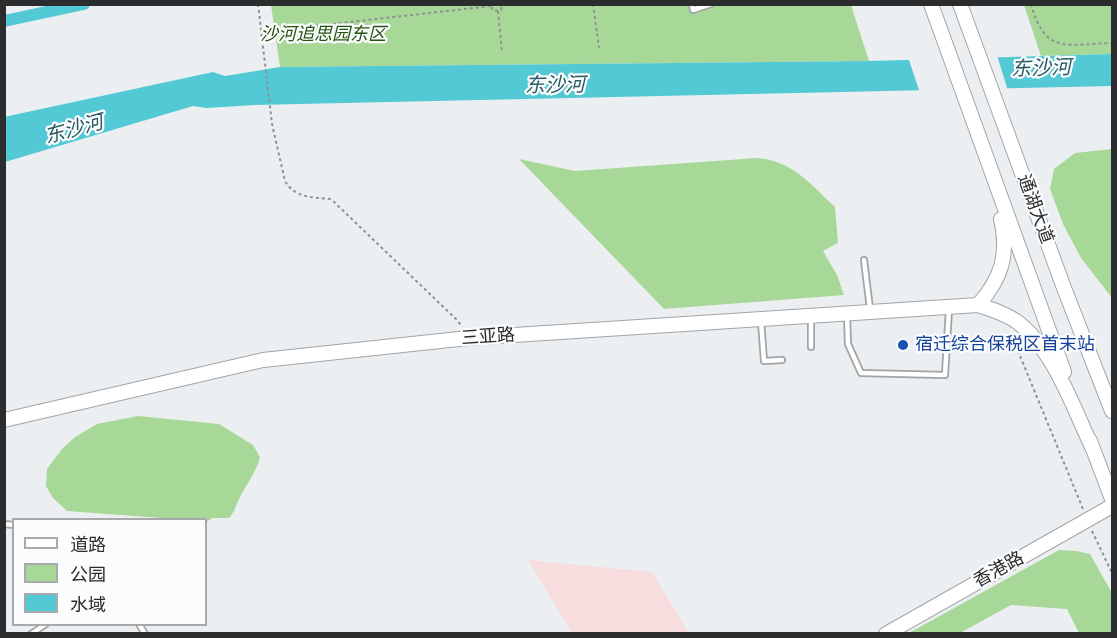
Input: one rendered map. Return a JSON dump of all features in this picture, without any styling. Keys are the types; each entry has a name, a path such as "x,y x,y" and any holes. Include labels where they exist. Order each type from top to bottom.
{"street":[{"name":"通湖大道","path":"931,4 976,133 1113,499"},
{"name":"通湖大道","path":"960,4 1113,411"},
{"path":"993,179 1005,248 1003,264 995,282 978,305 1002,312 1017,322 1044,351 1092,447"},
{"name":"三亚路","path":"4,420 263,360 468,338 978,305"},
{"name":"香港路","path":"886,633 1113,506"}],"lane":[{"path":"692,4 693,10 711,4"},
{"path":"864,260 870,312"},
{"path":"847,313 848,344 861,373 945,375 950,306"},
{"path":"811,315 811,347"},
{"path":"761,319 764,361 782,360"}],"path":[{"path":"258,4 272,124 285,181 290,189 297,194 333,201 457,320 468,338"},
{"path":"502,4 498,11 502,52"},
{"path":"593,4 599,48"},
{"path":"1031,4 1036,22 1048,39 1064,44 1113,43"},
{"path":"279,30 491,5 493,10 498,11"},
{"path":"1011,334 1088,520 1113,573"}],"shaded area":[{"path":"528,560 652,572 689,633 572,633"}],"green space":[{"name":"沙河追思园东区","path":"271,5 851,5 869,61 280,67"},
{"path":"1024,5 1112,5 1112,54 1041,56"},
{"path":"1112,149 1112,298 1081,258 1063,224 1050,189 1054,169 1075,153"},
{"path":"757,158 781,163 791,169 809,182 835,207 838,243 823,251 837,275 844,295 664,309 519,159 575,171"},
{"path":"138,416 219,424 253,445 260,457 254,473 229,518 213,518 207,521 207,518 161,518 67,511 53,498 46,486 47,469 62,449 75,437 97,424"},
{"path":"1059,550 1090,554 1112,593 1112,633 1079,633 1067,609 1011,605 960,633 909,633"}],"water":[{"name":"东沙河","path":"1112,54 1112,86 254,105 207,108 193,106 5,162 4,117 213,72 225,76 280,67 869,61"}],"pier":[{"path":"997,55 1008,91 920,93 908,57"}],"waterway":[{"path":"4,21 84,4"}],"place":[{"name":"宿迁综合保税区首末站","path":"903,345"}]}
